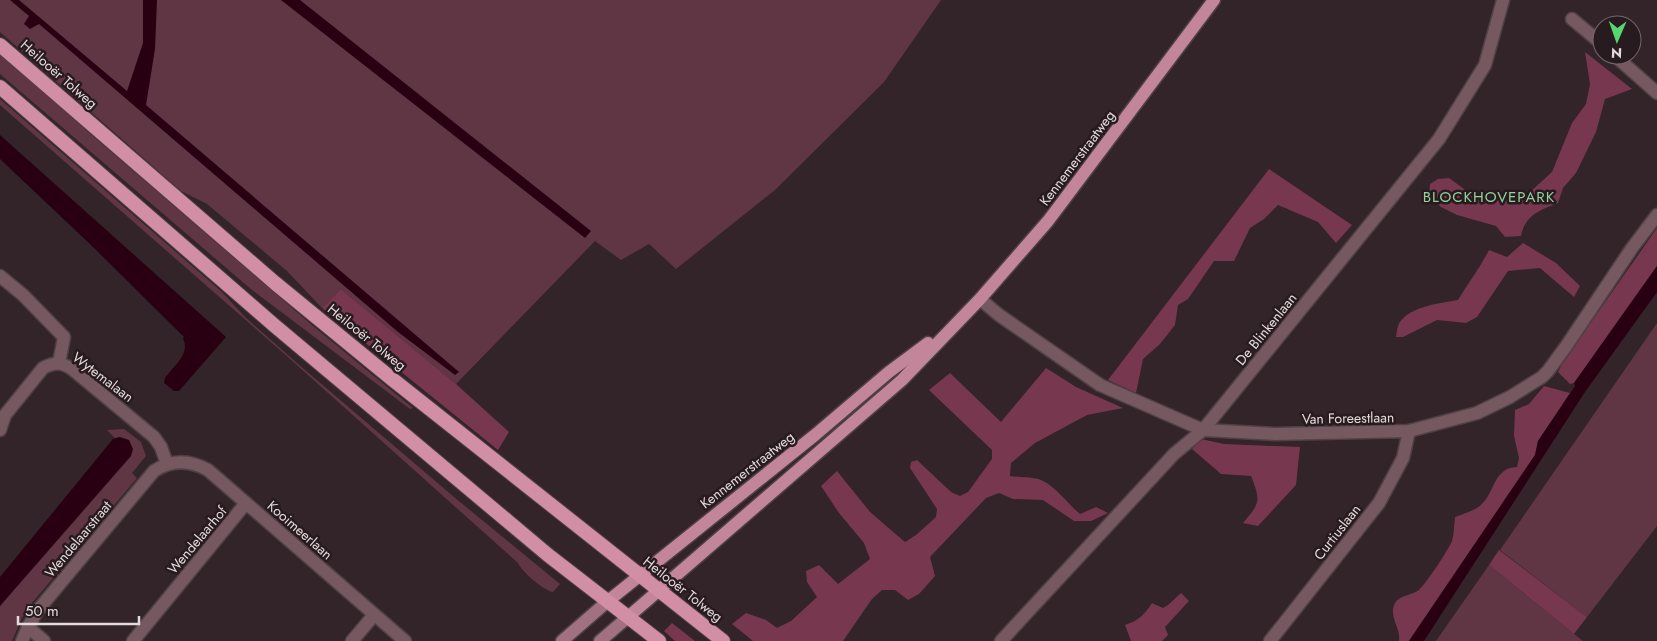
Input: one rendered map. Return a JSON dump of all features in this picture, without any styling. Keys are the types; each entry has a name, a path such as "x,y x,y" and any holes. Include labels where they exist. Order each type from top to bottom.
{"highway":[{"name":"Heilooër Tolweg","path":"0,45 275,283 392,379 723,641"},
{"path":"0,87 275,326 540,548 659,641"}],"main road":[{"name":"Kennemerstraatweg","path":"600,641 902,380 980,300 1048,221 1114,136 1214,0"},
{"name":"Kennemerstraatweg","path":"562,641 608,601 815,435 889,372 953,326"}],"street":[{"name":"De Blinkenlaan","path":"1001,641 1174,454 1204,430 1439,139 1484,65 1503,0"},
{"path":"1572,18 1592,35"},
{"path":"1627,65 1655,86"},
{"name":"Van Foreestlaan","path":"980,300 1100,385 1204,430 1276,434 1409,431 1477,412 1510,397 1542,377 1567,345 1632,248 1657,215"},
{"path":"0,276 23,295 64,336 59,363"},
{"name":"Wytemalaan","path":"0,430 5,415 43,368 59,363 72,369 154,437 161,448 167,464"},
{"name":"Curtiuslaan","path":"1270,641 1378,504 1403,458 1409,431"},
{"name":"Kooimeerlaan","path":"167,464 186,462 199,465 208,470 405,641"},
{"name":"Wendelaarstraat","path":"22,641 38,610 154,472 167,464"},
{"name":"Wendelaarhof","path":"133,641 246,503"},
{"path":"352,641 374,615"},
{"path":"28,627 44,641"}],"shaded area":[{"path":"0,0 941,0 884,82 775,190 676,269 649,244 621,260 595,241 456,384 341,289 322,308 287,271 207,204 181,191 0,32"},
{"path":"10,0 19,0 127,91 143,43 143,0 157,0 155,49 146,105 459,372 455,375 398,332 39,24 30,29 24,24 29,16"},
{"path":"281,0 300,0 591,231 585,238"},
{"path":"0,52 87,131 313,326 413,408 410,409 252,290 0,74"},
{"path":"1585,52 1592,58 1592,65 1602,65 1632,89 1605,99 1596,132 1576,173 1563,188 1558,203 1534,214 1526,223 1521,236 1505,237 1496,226 1457,215 1441,207 1429,196 1430,184 1438,179 1449,178 1475,197 1509,201 1530,192 1552,172 1572,123 1586,104 1590,84"},
{"path":"0,99 222,292 245,317 298,364 454,497 560,584 553,592 533,580 518,563 289,358 0,105"},
{"path":"0,135 226,337 179,391 174,391 164,383 165,378 183,355 185,349 184,337 0,159"},
{"path":"1269,169 1352,225 1336,243 1318,222 1278,205 1264,219 1250,228 1234,261 1214,261 1188,299 1178,305 1175,325 1160,344 1143,359 1136,393 1108,380"},
{"path":"1657,228 1657,266 1574,383 1570,384 1558,372 1563,362"},
{"path":"1523,243 1556,263 1580,286 1574,297 1540,268 1508,271 1477,317 1466,323 1437,320 1403,337 1396,337 1399,324 1411,312 1427,306 1458,300 1489,250 1507,257"},
{"path":"1657,266 1657,292 1585,392 1424,641 1409,641 1535,455 1538,441 1575,386 1574,383"},
{"path":"341,289 456,384 509,432 498,450 322,308"},
{"path":"1657,323 1657,526 1587,617 1500,550"},
{"path":"1046,368 1076,387 1123,408 1087,415 1035,443 1011,463 1010,476 1035,478 1049,484 1080,514 1096,507 1108,513 1091,521 1074,521 1043,500 1013,499 999,493 986,498 930,557 935,576 919,594 908,600 895,590 882,590 872,599 843,641 753,641 732,624 746,613 766,620 777,628 791,621 817,597 807,582 806,571 819,565 838,584 870,559 864,543 839,513 821,486 837,471 870,512 905,542 936,517 937,509 910,468 911,462 917,460 951,492 960,496 968,492 992,459 992,450 929,390 950,373 1001,422"},
{"path":"1544,386 1570,393 1538,441 1535,455 1409,641 1399,641 1393,613 1395,603 1400,598 1419,590 1432,574 1452,541 1455,517 1472,511 1481,505 1503,471 1517,467 1519,458 1514,436 1515,410 1529,404"},
{"path":"124,429 141,442 146,456 132,473 137,478 32,603 22,618 12,641 0,641 0,606 14,589 120,437 115,438 107,430"},
{"path":"120,437 129,440 133,449 131,456 0,606 0,577 113,439"},
{"path":"1201,439 1224,444 1300,447 1296,485 1258,526 1243,523 1253,511 1257,501 1251,476 1221,474 1192,449"},
{"path":"1499,550 1587,617 1574,634 1489,565"},
{"path":"1489,565 1574,634 1583,641 1436,641"},
{"path":"1181,593 1189,601 1165,627 1168,635 1162,641 1131,641 1125,625 1141,617 1152,603 1163,608"},
{"path":"672,623 695,641 675,641 664,631"}],"district":[{"name":"BLOCKHOVEPARK","path":"1489,197"}]}
